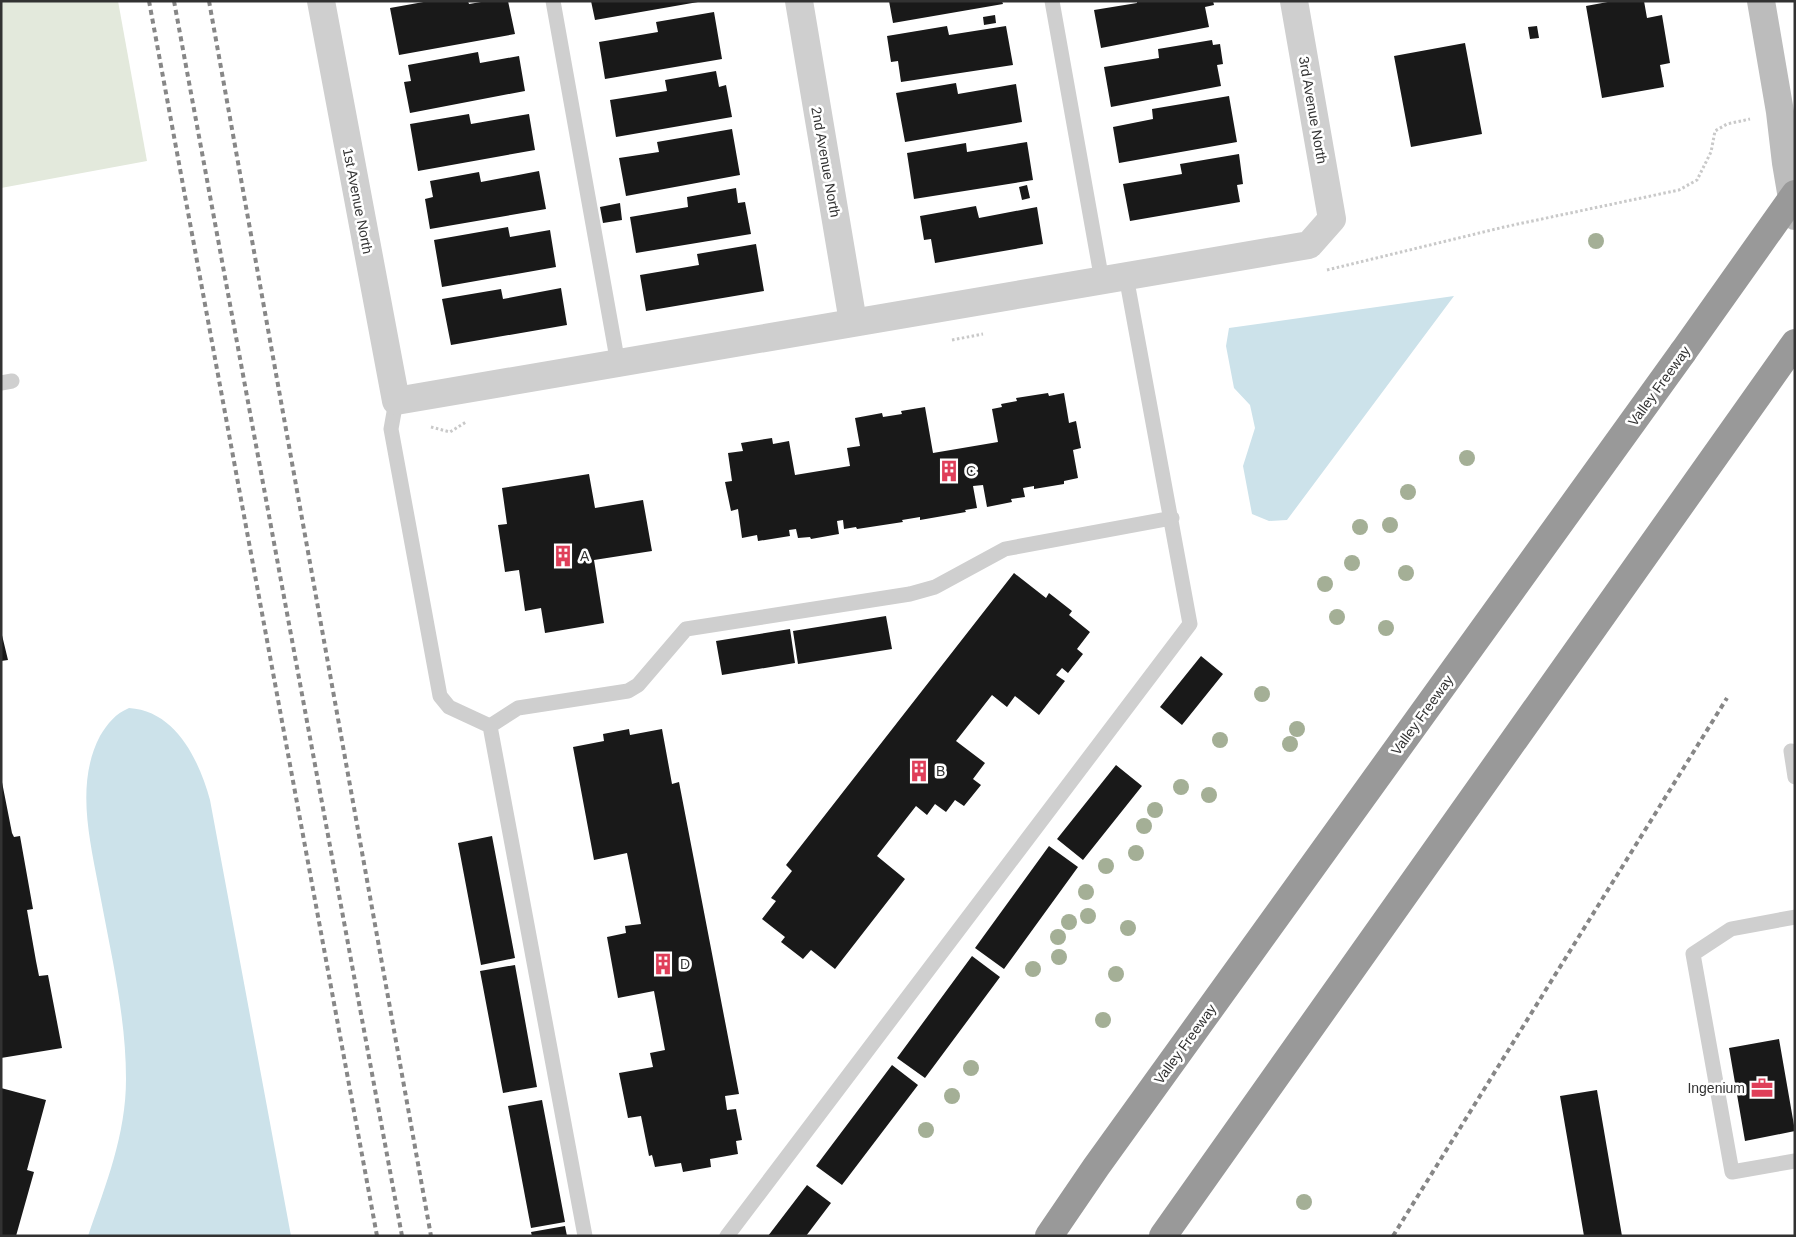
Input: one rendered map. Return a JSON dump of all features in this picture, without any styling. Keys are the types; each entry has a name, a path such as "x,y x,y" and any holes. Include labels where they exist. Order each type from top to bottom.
{"highway":[{"name":"Valley Freeway","path":"1049,1236 1102,1159 1684,352 1795,194"},
{"path":"1163,1236 1795,343"}],"street":[{"name":"1st Avenue North","path":"321,1 396,401"},
{"name":"2nd Avenue North","path":"799,1 853,322"},
{"name":"3rd Avenue North","path":"1114,278 1309,244 1332,219 1294,1"},
{"path":"1760,1 1780,112 1795,216"},
{"path":"396,401 1114,278"}],"lane":[{"path":"554,1 618,364"},
{"path":"727,1236 1190,624 1172,518 1114,278 1052,1"},
{"path":"396,401 391,429 440,696 449,707 490,726"},
{"path":"490,726 518,708 628,691 638,685 686,629 910,594 935,587 1005,549 1172,518"},
{"path":"490,726 585,1236"},
{"path":"1791,752 1795,777"},
{"path":"1795,917 1731,929 1693,954 1732,1172 1795,1161"}],"shaded area":[{"path":"1,1 118,1 147,161 1,188"}],"water":[{"path":"1454,296 1287,520 1269,521 1252,514 1243,466 1255,428 1250,405 1234,388 1226,346 1229,328"},
{"path":"129,708 146,711 160,718 183,740 199,769 210,800 291,1236 88,1236 119,1140 123,1120 126,1079 120,1006 88,828 86,790 88,772 100,736 112,719"}],"building":[{"path":"429,1 468,1 469,4 487,1 508,1 515,34 399,55 390,8"},
{"path":"591,1 698,1 698,2 595,20"},
{"path":"889,1 1002,1 1003,4 893,23"},
{"path":"1137,1 1213,1 1214,5 1205,7 1209,27 1101,48 1094,10 1137,3"},
{"path":"1613,1 1644,1 1647,18 1662,15 1670,63 1660,65 1664,87 1602,98 1586,6"},
{"path":"714,12 722,59 605,79 599,42 658,32 656,22"},
{"path":"995,15 996,23 984,25 983,17"},
{"path":"947,26 949,35 1006,26 1013,65 901,82 898,61 891,62 887,36"},
{"path":"1537,26 1539,38 1530,39 1528,27"},
{"path":"1212,40 1213,45 1220,44 1223,64 1217,65 1221,86 1111,107 1104,67 1159,58 1158,49"},
{"path":"1465,43 1482,134 1411,147 1394,56"},
{"path":"478,52 480,63 519,56 525,91 410,113 404,82 411,81 408,65"},
{"path":"716,71 719,87 726,85 732,117 616,137 610,100 667,91 665,80"},
{"path":"956,83 958,94 1016,84 1022,122 905,142 896,93"},
{"path":"1229,96 1237,142 1119,163 1113,127 1153,119 1152,109"},
{"path":"469,114 471,124 529,114 535,150 418,171 410,124"},
{"path":"732,129 740,175 626,196 619,158 659,152 657,142"},
{"path":"1027,142 1033,180 914,199 907,153 966,143 967,152"},
{"path":"1239,154 1243,184 1237,185 1240,202 1130,221 1123,184 1182,174 1180,164"},
{"path":"539,171 546,209 430,229 425,199 433,197 430,181 479,172 481,182"},
{"path":"1027,185 1030,198 1022,200 1019,187"},
{"path":"736,188 738,203 745,202 751,234 636,253 630,217 688,207 687,197"},
{"path":"620,203 622,220 603,223 600,207"},
{"path":"976,206 979,218 1037,207 1043,244 935,263 931,239 924,240 920,216"},
{"path":"508,227 510,237 550,230 556,267 442,287 434,240"},
{"path":"756,244 764,291 646,311 640,275 699,265 697,254"},
{"path":"561,288 567,325 451,345 442,299 501,289 503,299"},
{"name":"C","path":"1048,393 1049,396 1064,393 1069,423 1076,421 1081,448 1073,450 1078,478 1064,481 1064,484 1034,489 1034,486 1023,488 1025,497 1011,499 1012,502 987,507 983,485 973,486 977,508 965,510 966,512 920,520 920,517 902,520 903,522 857,529 856,527 844,529 843,520 837,521 839,534 811,539 810,537 798,538 796,529 789,530 790,536 758,541 757,535 742,538 738,509 731,511 725,482 732,481 728,453 743,451 741,443 772,438 773,444 789,441 795,475 850,466 847,448 860,446 855,418 882,413 883,417 902,414 901,411 925,407 933,453 998,442 992,409 1002,407 1001,404 1017,401 1016,398"},
{"name":"A","path":"589,474 595,508 643,500 652,551 594,560 604,623 545,633 541,608 525,611 519,570 505,572 498,525 507,524 502,488"},
{"name":"B","path":"1014,573 1046,598 1049,593 1072,611 1069,615 1090,632 1077,649 1083,654 1068,673 1062,668 1056,675 1065,681 1039,715 1015,696 1007,707 992,695 956,741 985,763 973,779 981,785 964,806 955,800 946,812 935,804 927,815 916,806 877,856 905,879 835,969 811,950 803,959 781,942 785,937 762,919 776,901 771,898 792,871 786,865"},
{"path":"886,616 892,649 798,664 793,631"},
{"path":"790,629 795,663 722,675 716,641"},
{"path":"1,631 8,660 1,661"},
{"path":"1201,656 1223,674 1182,725 1160,707"},
{"name":"D","path":"629,729 630,735 662,729 672,784 679,782 739,1094 725,1096 727,1110 736,1109 742,1140 736,1141 738,1154 710,1159 711,1167 683,1172 681,1163 655,1167 652,1155 649,1156 641,1116 628,1118 619,1073 653,1067 650,1053 665,1050 654,991 618,998 607,937 626,933 625,926 641,924 627,853 594,860 573,747 604,741 603,734"},
{"path":"1116,765 1142,786 1083,860 1057,839"},
{"path":"1,777 12,833 14,837 20,836 33,909 27,910 39,976 48,975 62,1048 1,1058"},
{"path":"492,836 515,958 481,965 458,843"},
{"path":"1049,846 1078,867 1004,969 975,948"},
{"path":"972,956 1000,977 925,1078 897,1058"},
{"path":"515,965 537,1087 503,1093 480,971"},
{"name":"Ingenium","path":"1779,1039 1795,1131 1745,1141 1729,1048"},
{"path":"892,1065 918,1085 842,1185 816,1166"},
{"path":"1,1088 46,1100 27,1170 34,1172 16,1236 1,1236"},
{"path":"1597,1090 1622,1236 1584,1236 1560,1096"},
{"path":"542,1100 565,1222 531,1228 508,1106"},
{"path":"807,1185 831,1203 806,1236 768,1236"},
{"path":"565,1226 567,1236 532,1236 531,1232"}],"railway":[{"path":"149,1 377,1236"},
{"path":"174,1 402,1236"},
{"path":"209,1 431,1236"},
{"path":"1393,1236 1727,698"}],"place":[{"name":"C","path":"949,471"},
{"name":"A","path":"563,556"},
{"name":"B","path":"919,771"},
{"name":"D","path":"663,964"},
{"name":"Ingenium","path":"1762,1088"}]}
